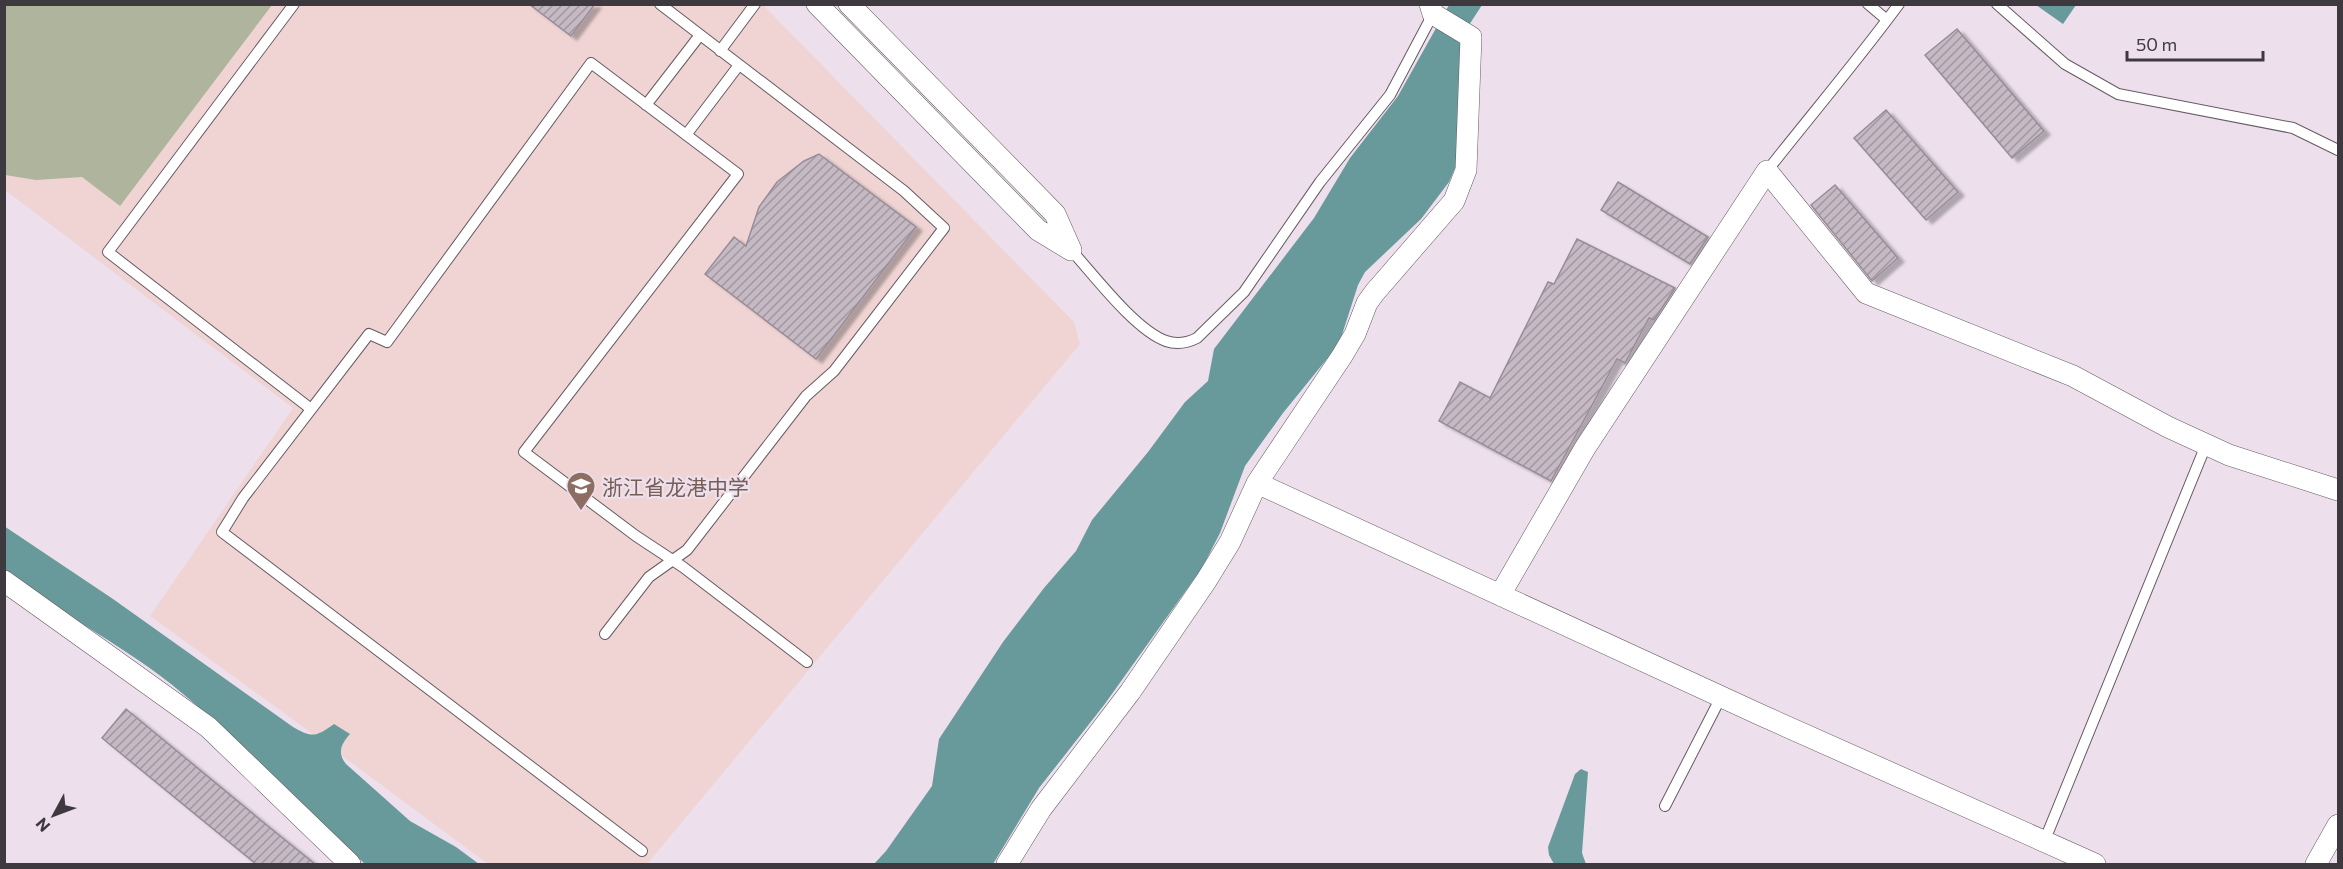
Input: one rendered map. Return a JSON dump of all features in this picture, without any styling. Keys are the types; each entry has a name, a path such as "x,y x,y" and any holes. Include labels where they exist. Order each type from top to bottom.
{"street":[{"path":"817,4 1038,230 1071,250"},
{"path":"849,4 1055,214 1071,250"},
{"path":"1007,864 1041,809 1130,692 1206,581 1230,542 1257,483 1342,356 1375,292 1450,207 1460,189 1466,170 1471,37 1434,8"},
{"path":"1500,595 1585,448 1767,171 1866,293 2073,376 2229,455 2338,490"},
{"path":"1257,483 1721,697 2095,864"},
{"path":"4,580 208,727 350,864"},
{"path":"2316,864 2338,825"}],"lane":[{"path":"294,4 108,252 311,409"},
{"path":"605,634 649,577 687,550 806,396 834,371 944,228 904,191 660,4"},
{"path":"720,51 755,4"},
{"path":"1868,4 1887,20"},
{"path":"1767,171 1816,108 1847,73 1899,4"},
{"path":"1997,4 2065,64 2118,94 2293,128 2338,150"},
{"path":"1071,250 1134,319 1160,338 1176,343 1197,338 1244,292 1320,182 1390,95 1434,8"},
{"path":"646,105 700,35"},
{"path":"642,851 222,532 243,498 369,333 387,342 591,63 738,174 524,452 807,662"},
{"path":"686,135 739,65"},
{"path":"2044,842 2206,445"},
{"path":"1665,806 1721,697"}],"shaded area":[{"name":"浙江省龙港中学","path":"4,5 763,5 1074,322 1080,344 647,864 488,864 150,616 293,408 5,190"}],"green space":[{"path":"5,4 272,5 120,206 82,177 36,180 5,175"}],"water":[{"path":"1449,5 1482,5 1460,39 1462,55 1459,138 1455,168 1449,182 1421,219 1365,272 1358,285 1339,344 1283,413 1245,466 1220,533 1202,568 1104,705 1039,788 993,864 874,864 886,851 932,786 939,739 1003,642 1044,588 1076,551 1092,520 1148,452 1185,402 1208,381 1214,349 1314,218 1350,158 1398,96"},
{"path":"2036,5 2076,5 2063,24"},
{"path":"4,526 113,599 293,727 305,733 318,734 334,724 350,734 341,749 346,764 410,821 456,847 479,864 365,864 221,727 171,684 130,654 45,600 5,570"},
{"path":"1581,769 1588,772 1582,853 1586,864 1554,864 1548,847 1575,774"}],"building":[{"path":"529,4 595,4 571,36"},
{"path":"1957,29 2044,131 2012,158 1925,55"},
{"path":"1886,110 1958,192 1926,220 1854,138"},
{"path":"819,154 916,227 816,359 705,274 734,237 746,246 759,207 777,182 804,161"},
{"path":"1618,182 1708,237 1690,264 1601,210"},
{"path":"1835,185 1898,258 1872,281 1811,205"},
{"path":"1577,239 1675,288 1654,320 1649,318 1625,363 1617,359 1551,481 1439,421 1460,382 1490,398 1548,282 1554,284"},
{"path":"126,709 315,864 256,864 102,738"}],"place":[{"name":"浙江省龙港中学","path":"581,512"}]}
